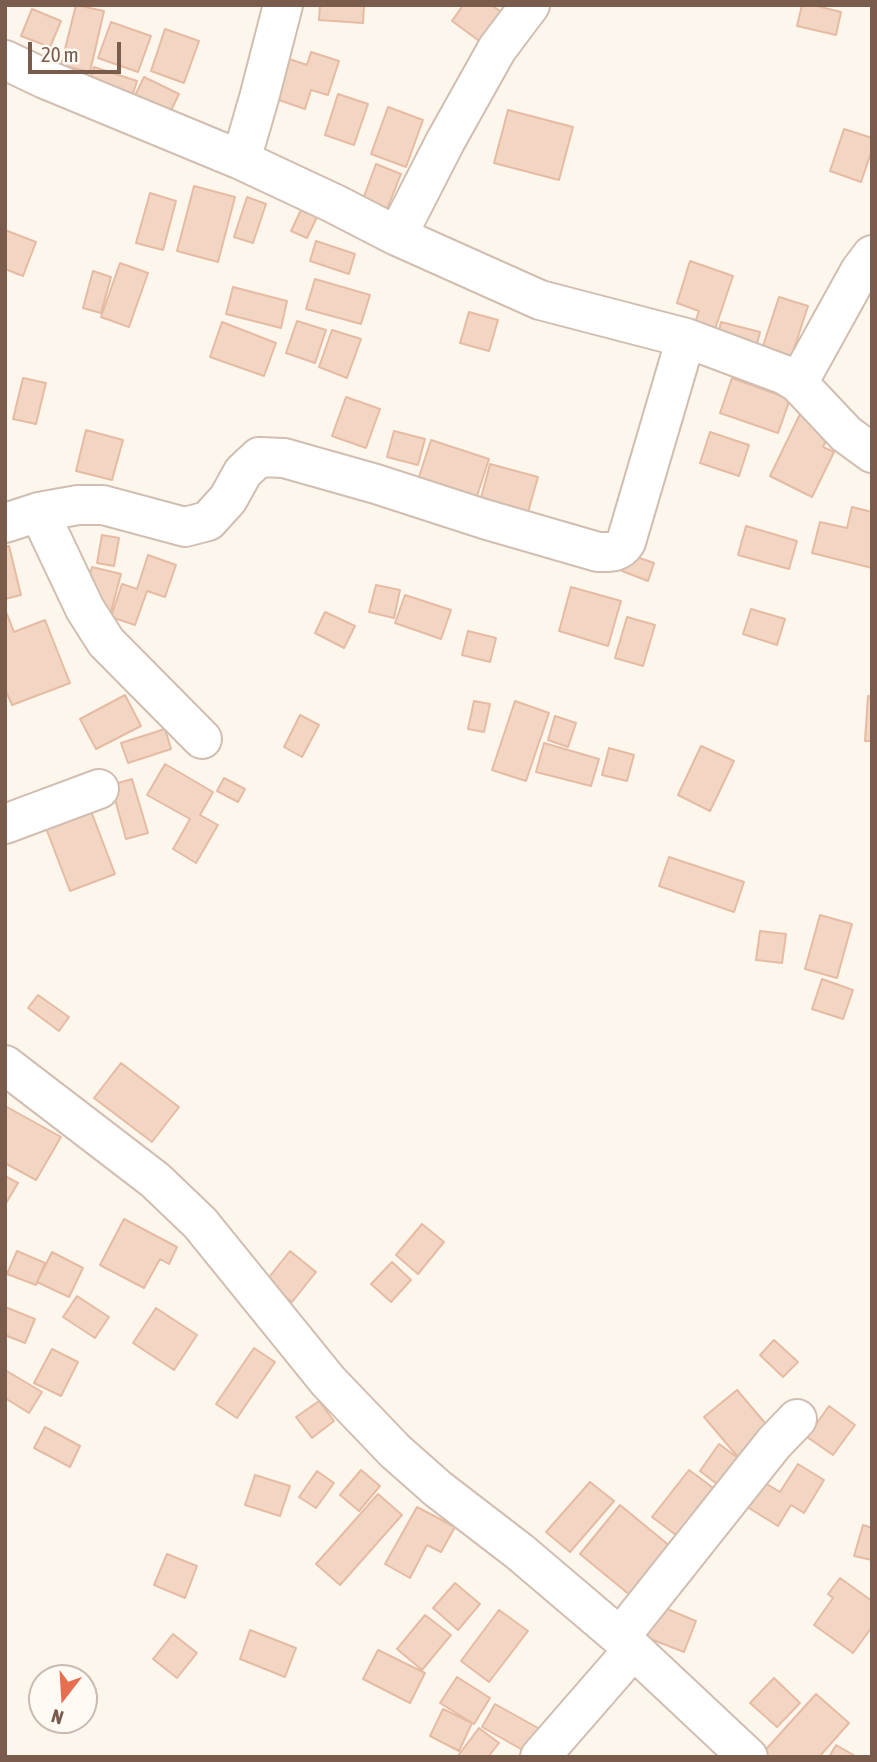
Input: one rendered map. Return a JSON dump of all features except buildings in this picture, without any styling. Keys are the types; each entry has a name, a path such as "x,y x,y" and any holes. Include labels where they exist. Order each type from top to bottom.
{"street":[{"path":"241,160 283,5"},
{"path":"397,236 496,49 530,5"},
{"path":"5,60 241,160 397,236 540,300 686,338 785,375 798,383 846,434 872,453"},
{"path":"798,383 860,271 872,255"},
{"path":"202,739 106,642 22,517 78,505 103,505 185,527 208,521 228,499 243,472 259,457 284,458 598,552 617,551 622,549 626,542 686,338"},
{"path":"5,824 99,789"},
{"path":"5,1065 155,1180 200,1223 328,1381 395,1451 438,1489 520,1552 626,1644 748,1757"},
{"path":"540,1757 774,1443 797,1419"}]}
